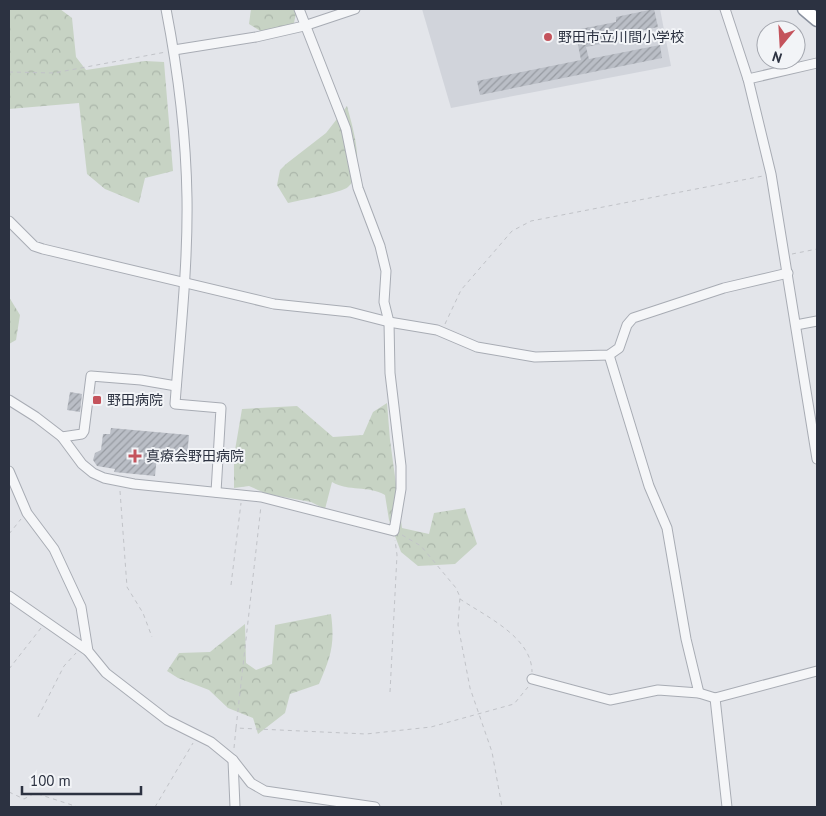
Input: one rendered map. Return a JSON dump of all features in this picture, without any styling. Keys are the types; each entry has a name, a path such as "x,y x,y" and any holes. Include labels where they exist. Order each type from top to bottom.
{"highway":[{"path":"804,9 817,18"}],"street":[{"path":"166,9 174,50 187,180 184,283 175,404 221,408 216,492"},
{"path":"9,400 36,417 62,437 93,473 120,483 216,492 242,497 262,497 394,531 402,488 390,373 388,322 384,302 386,271 380,246 358,188 346,129 333,90 304,26 299,9"},
{"path":"174,50 256,37 304,26 355,9"},
{"path":"724,9 748,79 771,174 817,459"},
{"path":"748,79 817,63"},
{"path":"9,221 34,246 274,304 350,312 388,322 441,332 477,347 535,357 609,355 619,348 627,325 633,318 724,288 788,274"},
{"path":"796,325 817,321"},
{"path":"609,355 649,486 667,528 686,639 700,693"},
{"path":"62,437 82,434 84,431 91,376 141,380 176,386"},
{"path":"9,470 27,512 54,549 81,607 85,649"},
{"path":"9,596 85,649 106,672 167,720 211,742 233,760 251,783 264,791 375,807"},
{"path":"532,679 610,700 658,690 700,693 715,698 817,671"},
{"path":"715,698 727,807"},
{"path":"233,760 235,807"}],"path":[{"path":"9,72 54,73 174,50"},
{"path":"441,332 461,290 512,231 531,221 771,174"},
{"path":"784,256 817,249"},
{"path":"120,483 127,588 143,614 152,636"},
{"path":"231,585 242,497"},
{"path":"233,760 262,497"},
{"path":"9,534 27,512"},
{"path":"394,531 422,546 456,588 460,599 458,625 470,688 477,713 492,752 502,807"},
{"path":"390,692 397,555 394,531"},
{"path":"236,728 366,734 431,727 514,704 525,692 532,679 528,653 511,634 460,599"},
{"path":"9,669 46,621"},
{"path":"38,717 64,666 85,649"},
{"path":"155,807 198,736"},
{"path":"9,792 24,799 35,793 78,807"}],"shaded area":[{"name":"野田市立川間小学校","path":"422,9 660,9 671,66 451,108"}],"green space":[{"path":"9,9 60,9 72,18 76,57 86,70 145,61 164,62 173,171 145,178 139,203 105,189 87,174 79,103 9,109"},
{"path":"251,9 297,9 292,32 262,32 249,24"},
{"path":"347,106 357,148 357,171 354,180 348,187 337,192 288,203 277,185 280,170 326,133"},
{"path":"9,297 20,315 16,340 9,344"},
{"path":"387,403 402,528 429,534 434,513 465,508 477,544 455,564 418,566 401,552 389,520 385,495 379,492 345,487 332,482 325,509 311,502 267,494 249,486 234,488 234,456 242,409 297,406 333,437 363,435 373,412"},
{"path":"331,614 331,650 327,666 319,684 290,694 285,713 258,734 253,718 228,708 209,690 178,678 167,671 179,653 210,652 245,624 246,663 256,670 272,664 275,625"}],"building":[{"path":"654,9 658,27 639,31 640,36 586,47 589,59 660,45 662,58 480,95 477,81 581,60 575,30 616,22 616,17"},
{"path":"70,392 82,394 80,412 67,410"},
{"path":"111,428 189,435 187,457 157,455 155,476 114,472 115,469 97,466 93,460 95,453 101,450 103,434 110,434"}],"place":[{"name":"野田市立川間小学校","path":"548,37"},
{"name":"野田病院","path":"97,400"},
{"name":"真療会野田病院","path":"135,456"}]}
